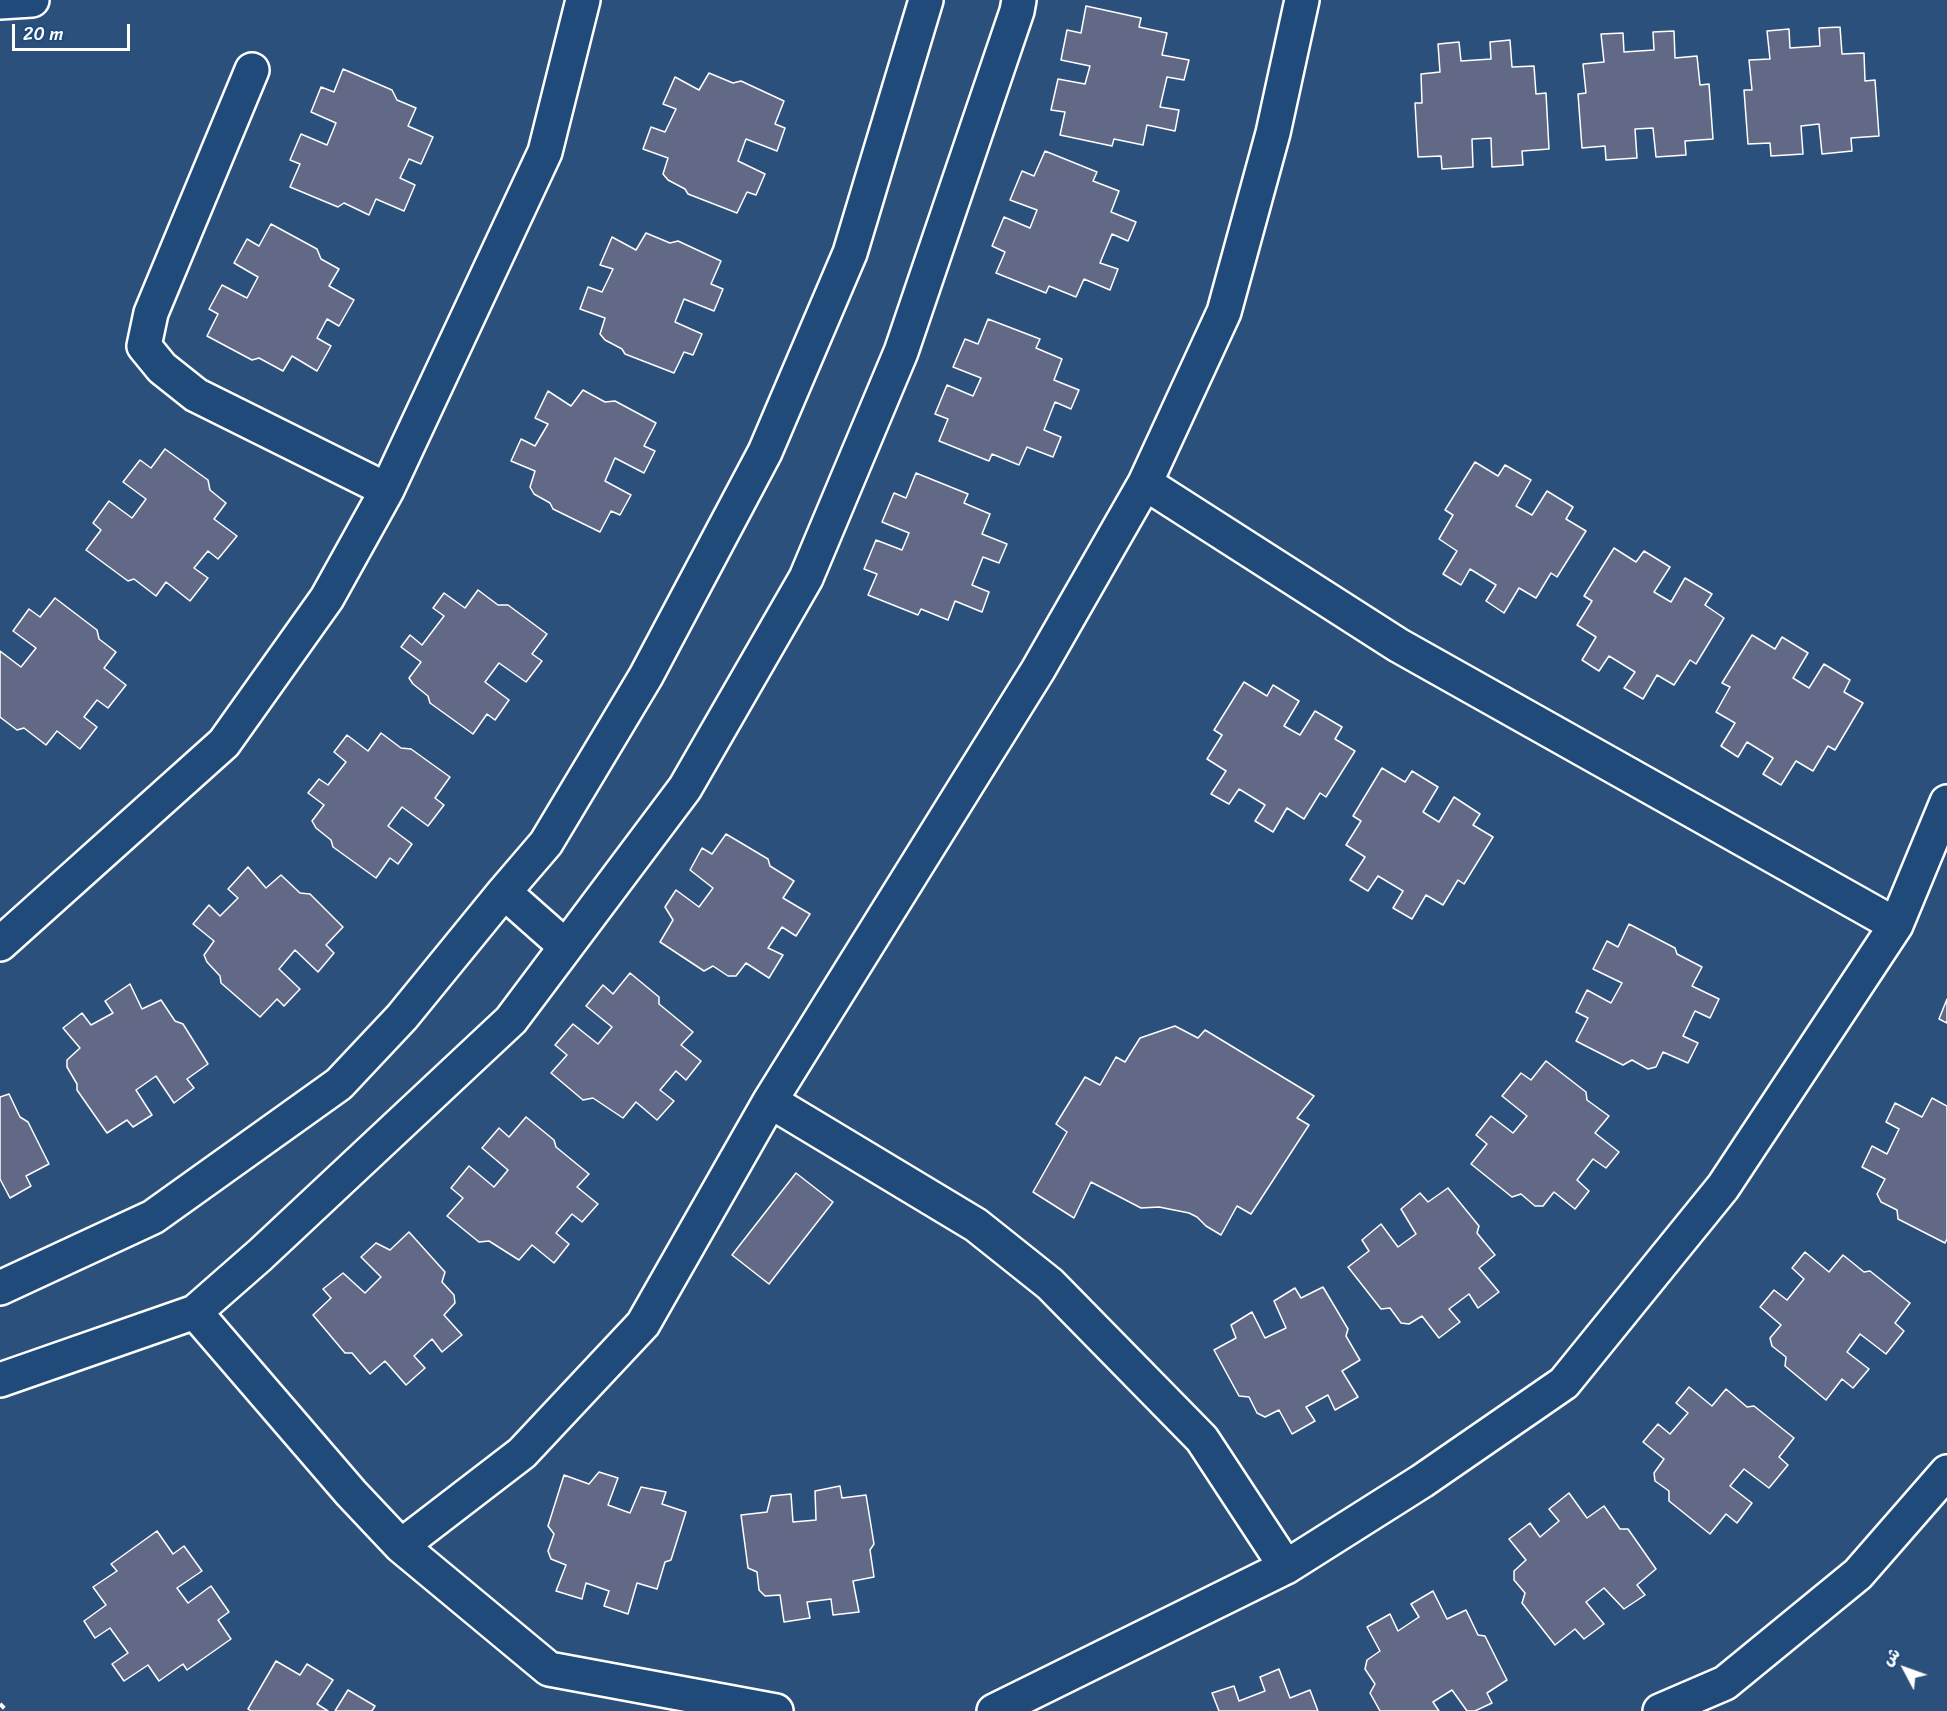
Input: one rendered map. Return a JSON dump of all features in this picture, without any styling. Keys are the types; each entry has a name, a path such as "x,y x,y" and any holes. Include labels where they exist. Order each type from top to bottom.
{"street":[{"path":"0,2 32,0"},
{"path":"0,944 224,743 327,598 387,490 545,152 583,0"},
{"path":"0,1288 153,1217 339,1084 402,1017 546,843 640,686 765,452 850,252 926,0"},
{"path":"0,1380 195,1312 260,1255 511,1020 685,788 807,578 901,352 1019,0"},
{"path":"401,1546 522,1453 643,1324 770,1101 1038,670 1145,483 1224,312 1273,133 1302,0"},
{"path":"252,70 151,313 144,346 162,368 196,395 387,490"},
{"path":"1145,483 1398,645 1896,926"},
{"path":"994,1711 1286,1567 1422,1481 1564,1383 1723,1187 1896,926 1947,802"},
{"path":"504,892 565,946"},
{"path":"770,1101 976,1225 1050,1284 1202,1439 1286,1567"},
{"path":"195,1312 351,1493 401,1546 549,1669 776,1711"},
{"path":"1660,1711 1725,1683 1858,1574 1947,1472"}],"path":[{"path":"0,1704 7,1711"}],"building":[{"path":"1086,6 1141,18 1139,27 1167,33 1162,55 1189,60 1184,80 1167,77 1160,107 1179,110 1175,131 1147,125 1143,145 1114,139 1112,146 1060,135 1065,112 1051,110 1058,79 1085,84 1090,66 1061,60 1067,30 1081,33"},
{"path":"1840,27 1842,54 1864,53 1865,81 1875,80 1879,136 1851,138 1852,151 1822,154 1819,124 1801,126 1803,154 1771,156 1770,143 1748,144 1744,90 1752,90 1749,60 1770,59 1767,31 1789,29 1790,48 1820,46 1819,28"},
{"path":"1674,31 1675,58 1697,56 1700,85 1709,84 1713,139 1685,141 1686,155 1656,157 1653,128 1635,129 1637,158 1606,160 1605,146 1582,148 1578,94 1586,93 1583,64 1604,62 1601,34 1623,33 1624,52 1654,50 1653,32"},
{"path":"1510,40 1512,67 1534,66 1536,94 1546,93 1549,149 1522,151 1523,165 1492,167 1491,138 1472,139 1473,167 1442,169 1441,156 1418,157 1415,103 1422,103 1421,74 1440,72 1438,44 1459,42 1461,61 1491,59 1490,42"},
{"path":"343,69 392,90 397,100 416,108 408,126 433,137 421,164 409,159 400,178 415,185 404,211 376,199 369,215 344,203 338,207 290,187 300,164 290,160 301,134 327,145 336,123 311,112 321,87 334,92"},
{"path":"709,73 733,83 741,81 784,101 775,124 785,128 777,151 746,139 738,161 765,174 756,195 747,192 737,213 688,194 685,189 668,180 663,174 668,158 643,149 651,127 665,132 676,109 663,104 675,77 699,90"},
{"path":"1045,151 1097,172 1093,181 1119,191 1111,212 1136,222 1128,241 1112,234 1100,263 1118,269 1110,290 1084,279 1076,297 1049,286 1046,293 996,273 1005,252 992,246 1004,217 1030,228 1037,210 1010,200 1022,171 1034,176"},
{"path":"271,224 317,249 321,259 339,269 329,286 354,300 339,326 327,319 317,338 331,346 317,371 292,356 283,371 259,358 252,360 207,336 218,314 209,309 222,285 247,298 258,277 234,263 247,239 259,246"},
{"path":"646,233 670,243 678,241 721,261 711,284 723,289 714,311 684,299 675,322 702,334 693,355 684,352 674,373 625,354 622,349 605,340 600,334 605,318 580,309 588,287 602,292 613,269 600,265 612,237 636,250"},
{"path":"988,319 1040,339 1036,348 1062,359 1054,380 1079,390 1071,409 1055,402 1044,430 1061,437 1053,457 1027,447 1019,465 992,454 989,461 939,441 948,419 935,414 947,385 973,396 981,378 953,367 965,339 978,344"},
{"path":"583,390 605,402 615,401 656,423 644,446 655,451 644,473 615,458 605,481 631,495 620,515 611,511 600,532 553,509 550,503 534,494 530,487 535,471 511,461 521,439 535,446 548,424 535,418 548,391 571,406"},
{"path":"165,449 208,480 210,490 226,503 214,519 237,536 218,559 208,551 194,568 208,578 190,601 166,582 156,596 134,579 128,581 86,550 101,530 93,523 109,501 132,518 146,499 123,482 140,460 151,468"},
{"path":"1475,462 1498,476 1505,465 1531,480 1516,506 1532,515 1547,491 1573,507 1566,519 1586,531 1557,577 1551,573 1536,598 1519,588 1504,613 1486,601 1496,585 1470,569 1461,585 1443,574 1457,551 1439,539 1453,515 1445,510"},
{"path":"916,473 968,494 964,503 990,514 982,534 1007,544 999,563 983,557 972,585 989,592 982,612 955,601 948,620 921,609 918,615 868,595 877,574 864,569 876,540 902,550 909,533 882,522 894,493 906,498"},
{"path":"1614,548 1636,562 1644,551 1670,567 1654,592 1671,602 1685,578 1712,594 1705,605 1724,618 1696,664 1690,660 1674,685 1657,675 1643,699 1624,688 1635,672 1609,656 1599,671 1582,660 1596,637 1577,625 1592,601 1584,596"},
{"path":"478,590 498,605 508,605 547,634 532,654 542,661 526,682 499,663 485,682 509,700 495,720 487,714 473,734 430,703 428,696 413,684 409,678 421,662 401,647 410,635 422,645 444,616 433,608 444,593 465,608"},
{"path":"55,598 97,630 99,639 116,652 104,668 126,685 108,708 97,700 84,717 97,727 80,749 57,731 46,745 24,728 17,730 0,717 0,651 21,667 36,648 13,631 29,609 40,617"},
{"path":"1752,635 1775,649 1782,637 1808,653 1793,678 1809,688 1824,664 1850,680 1844,692 1863,703 1835,750 1828,746 1813,771 1796,761 1781,785 1763,774 1773,758 1747,742 1738,757 1721,746 1735,723 1716,712 1730,687 1722,683"},
{"path":"1244,682 1267,696 1273,685 1299,701 1284,726 1300,735 1315,711 1342,727 1335,739 1355,751 1326,797 1320,793 1304,819 1287,808 1273,832 1255,821 1265,805 1239,789 1229,804 1211,794 1226,771 1207,759 1222,735 1214,730"},
{"path":"381,733 401,748 411,749 450,777 435,798 444,805 428,826 402,807 388,826 412,844 398,864 390,858 376,878 333,847 331,840 316,828 312,821 324,805 308,793 319,779 328,785 346,762 334,752 347,735 368,751"},
{"path":"1382,768 1405,782 1412,771 1438,787 1423,812 1439,822 1454,797 1480,814 1473,825 1493,837 1464,884 1458,880 1443,905 1426,895 1412,919 1393,908 1403,891 1378,876 1368,891 1350,880 1365,857 1346,845 1361,821 1353,816"},
{"path":"726,834 768,859 770,866 794,881 783,898 810,914 796,936 782,927 768,948 783,955 769,978 746,963 736,976 728,976 713,966 704,971 660,942 673,920 665,907 676,890 699,907 713,888 690,870 702,848 712,854"},
{"path":"248,867 266,888 281,875 300,893 310,894 343,927 326,945 334,953 318,972 295,950 279,969 300,989 284,1006 277,999 260,1017 221,983 220,976 207,962 204,955 214,941 193,924 209,905 220,916 238,898 228,889"},
{"path":"1629,924 1675,948 1677,954 1702,967 1692,986 1719,999 1710,1018 1695,1011 1683,1036 1698,1043 1688,1063 1663,1052 1656,1067 1648,1069 1632,1060 1623,1065 1576,1041 1588,1018 1576,1012 1587,990 1611,1003 1622,983 1593,969 1607,941 1618,947"},
{"path":"630,973 659,997 659,1004 693,1032 681,1045 701,1061 686,1080 676,1071 660,1090 674,1101 657,1120 636,1102 623,1118 593,1098 583,1100 551,1073 567,1055 555,1045 573,1024 598,1044 612,1027 586,1006 603,985 613,994"},
{"path":"130,984 142,1009 161,1000 175,1021 183,1024 208,1064 187,1079 194,1088 174,1103 156,1076 136,1090 152,1115 133,1127 127,1120 107,1133 77,1090 77,1084 67,1067 67,1060 80,1048 63,1028 82,1013 91,1025 113,1013 105,1001"},
{"path":"1947,999 1947,1023 1939,1019"},
{"path":"1175,1026 1198,1038 1205,1030 1314,1096 1297,1118 1309,1125 1251,1214 1237,1206 1221,1235 1189,1213 1159,1207 1141,1208 1091,1182 1074,1218 1033,1192 1067,1132 1056,1124 1085,1077 1100,1085 1116,1057 1125,1062 1140,1038"},
{"path":"1546,1061 1586,1092 1587,1100 1609,1116 1595,1133 1619,1152 1606,1168 1593,1159 1577,1180 1589,1191 1575,1209 1554,1192 1543,1206 1535,1206 1521,1194 1512,1197 1471,1164 1487,1144 1476,1135 1491,1116 1513,1133 1527,1116 1502,1096 1521,1073 1531,1080"},
{"path":"9,1094 20,1117 28,1122 49,1164 26,1176 31,1186 10,1198 0,1179 0,1097"},
{"path":"1932,1098 1947,1106 1947,1239 1945,1243 1898,1219 1897,1210 1881,1202 1877,1194 1885,1179 1862,1167 1872,1146 1887,1154 1899,1129 1886,1122 1895,1103 1922,1117"},
{"path":"526,1117 554,1140 556,1147 589,1174 577,1187 598,1204 582,1222 572,1214 556,1233 569,1244 554,1263 532,1245 519,1260 489,1241 479,1242 447,1216 463,1198 451,1188 469,1166 494,1187 508,1170 482,1148 499,1128 509,1137"},
{"path":"796,1173 833,1202 769,1284 732,1255"},
{"path":"1448,1188 1479,1226 1477,1233 1495,1255 1479,1268 1499,1292 1478,1308 1469,1294 1449,1309 1460,1322 1439,1338 1422,1316 1409,1324 1401,1323 1390,1308 1381,1309 1348,1267 1369,1251 1362,1240 1381,1224 1398,1247 1416,1234 1401,1209 1420,1193 1428,1202"},
{"path":"409,1232 445,1272 442,1282 454,1295 455,1303 444,1315 462,1335 442,1352 432,1339 414,1356 425,1368 406,1385 385,1361 370,1374 352,1353 345,1353 313,1315 331,1298 323,1289 343,1273 365,1293 381,1277 361,1257 376,1243 390,1250"},
{"path":"1805,1252 1829,1272 1843,1255 1864,1272 1870,1271 1910,1303 1895,1323 1904,1331 1886,1354 1860,1334 1847,1352 1869,1369 1853,1388 1842,1379 1826,1400 1785,1366 1786,1357 1772,1346 1770,1338 1781,1325 1760,1307 1774,1290 1787,1300 1804,1279 1792,1268"},
{"path":"1323,1287 1348,1329 1346,1336 1360,1360 1342,1371 1358,1397 1335,1410 1328,1395 1306,1407 1315,1421 1292,1434 1279,1410 1265,1417 1257,1413 1249,1397 1239,1396 1214,1350 1236,1338 1231,1325 1252,1312 1265,1338 1286,1328 1274,1301 1295,1288 1301,1298"},
{"path":"1689,1387 1712,1406 1726,1389 1747,1407 1754,1406 1794,1438 1779,1457 1788,1465 1769,1488 1744,1469 1730,1486 1752,1503 1737,1523 1726,1514 1710,1534 1669,1501 1669,1491 1655,1481 1654,1473 1664,1459 1643,1442 1658,1424 1670,1434 1688,1413 1676,1403"},
{"path":"599,1472 618,1478 608,1505 630,1513 641,1487 666,1492 662,1504 686,1512 671,1560 665,1562 657,1589 637,1583 628,1614 604,1606 609,1591 586,1583 582,1599 556,1591 566,1565 551,1559 548,1551 554,1534 548,1526 564,1475 589,1484"},
{"path":"840,1486 842,1498 866,1495 874,1544 870,1550 874,1577 853,1581 859,1612 833,1615 831,1599 807,1602 810,1618 784,1622 780,1595 765,1596 759,1590 757,1572 748,1568 741,1515 767,1512 771,1496 791,1494 793,1522 816,1520 815,1491"},
{"path":"1569,1493 1587,1518 1604,1506 1620,1529 1628,1529 1656,1569 1637,1585 1645,1595 1624,1609 1604,1588 1586,1602 1604,1624 1584,1639 1575,1629 1555,1645 1522,1603 1525,1593 1514,1580 1514,1571 1526,1560 1509,1539 1530,1523 1540,1537 1559,1521 1549,1509"},
{"path":"157,1531 173,1554 184,1546 202,1571 177,1588 188,1603 211,1586 229,1612 218,1620 231,1639 187,1670 183,1664 159,1681 148,1665 124,1681 112,1664 128,1653 110,1628 95,1638 84,1621 106,1605 93,1587 117,1571 111,1564"},
{"path":"1433,1591 1447,1619 1466,1610 1478,1635 1485,1636 1507,1680 1487,1693 1492,1703 1475,1711 1467,1711 1452,1690 1433,1702 1439,1711 1380,1711 1370,1693 1375,1684 1365,1669 1367,1660 1380,1651 1367,1627 1390,1614 1398,1631 1419,1617 1411,1604"},
{"path":"276,1661 300,1675 307,1664 333,1680 317,1704 328,1711 251,1711 248,1709"},
{"path":"1279,1669 1290,1698 1310,1690 1318,1711 1219,1711 1212,1693 1234,1686 1239,1701 1265,1691 1260,1677"},
{"path":"348,1690 375,1706 372,1711 335,1711"}]}
